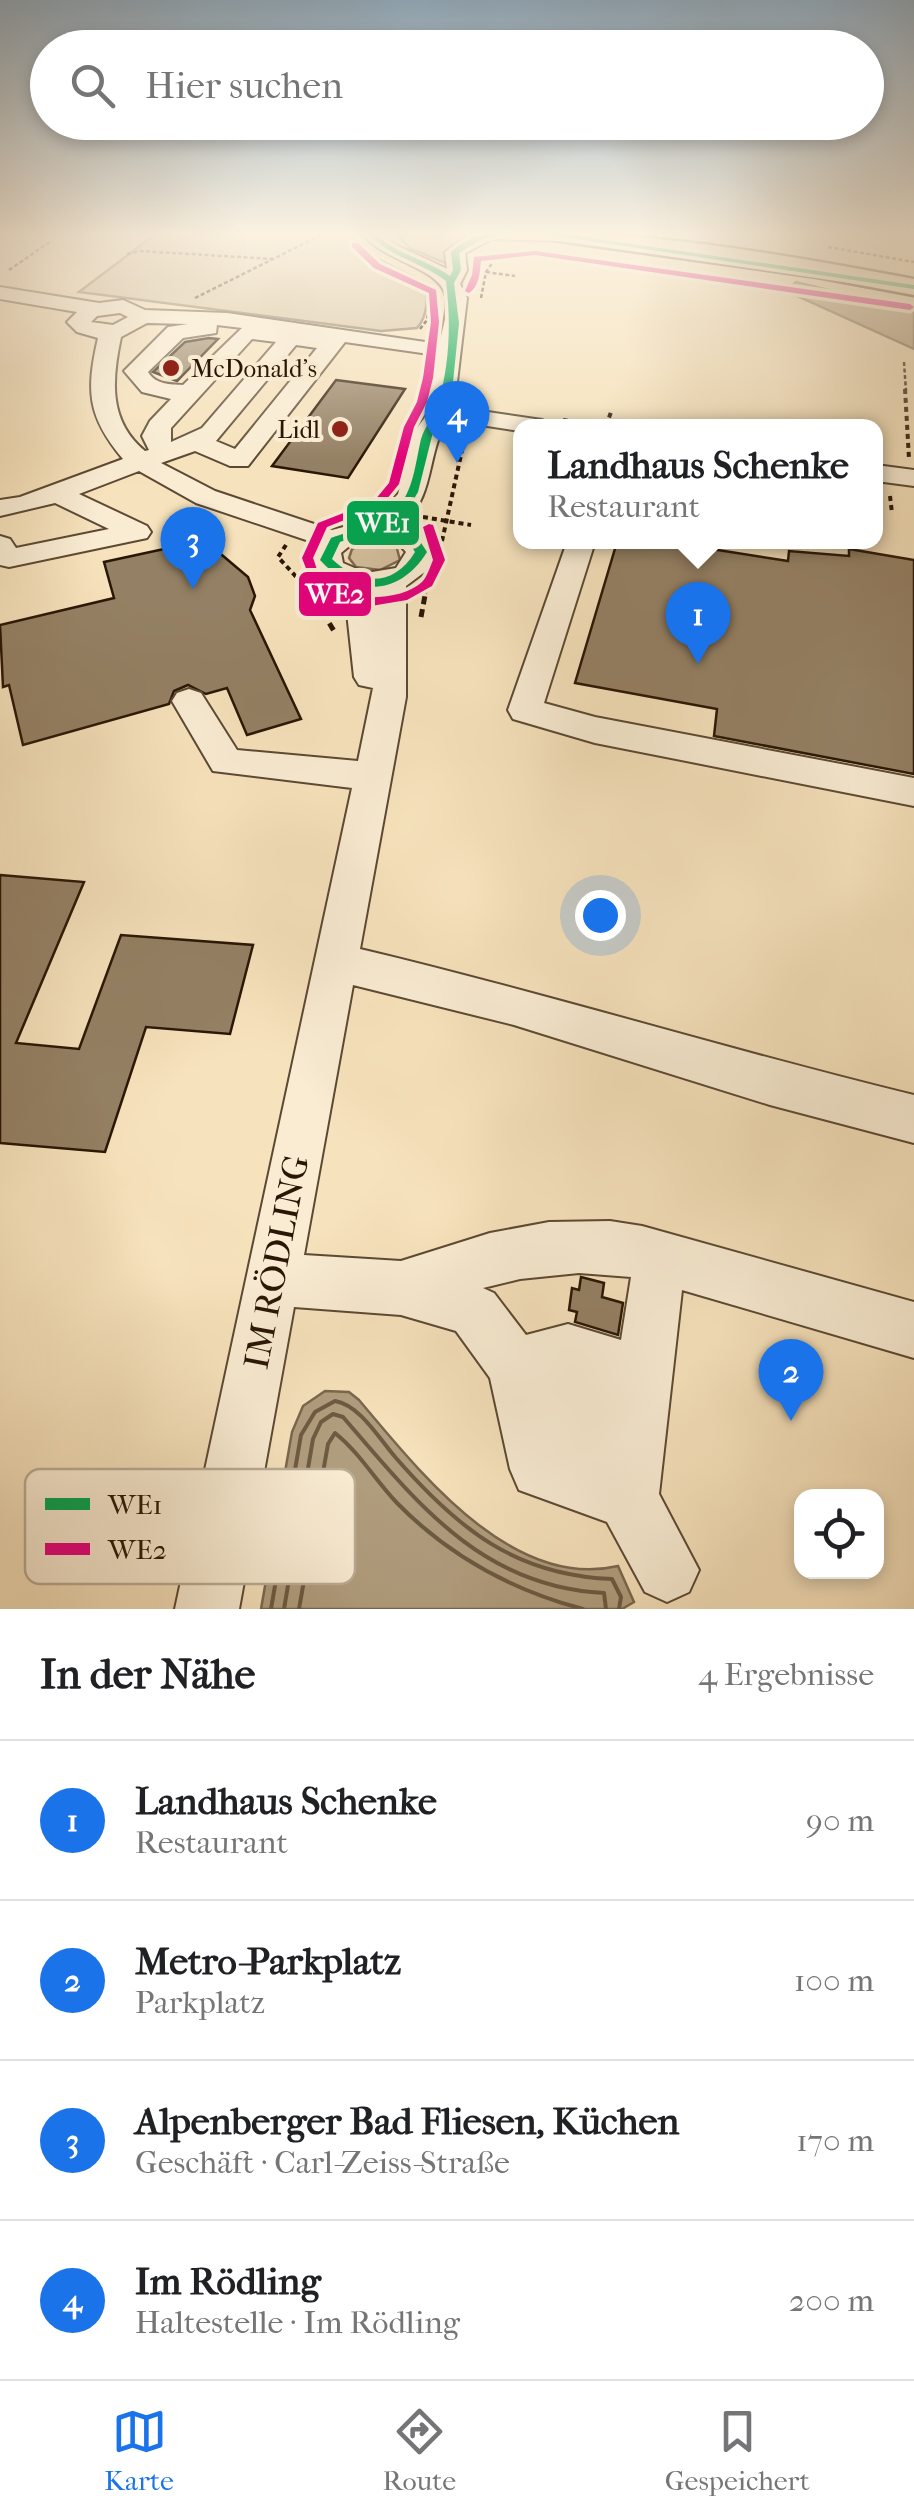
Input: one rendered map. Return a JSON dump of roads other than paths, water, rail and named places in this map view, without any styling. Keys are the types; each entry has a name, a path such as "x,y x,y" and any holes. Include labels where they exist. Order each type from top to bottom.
{"street":[{"path":"63,308 88,314 114,308"},
{"path":"127,308 141,316 214,318 336,339"},
{"path":"412,537 440,490 451,428 450,356 456,308"},
{"path":"88,314 83,328 112,332 131,326 141,316"},
{"path":"189,393 148,388 139,381 136,371 176,332 196,328 291,338 380,339 420,336 456,317"},
{"path":"112,332 100,373 99,404 115,436 152,457 194,492 335,540 355,530 381,527 412,537 421,552 414,568 392,580 354,581"},
{"path":"152,457 159,426 247,333"},
{"path":"54,492 136,532 9,558 0,542 23,520 13,507 54,492 152,457 197,442 211,433 291,338"},
{"path":"197,442 238,460 336,339"},
{"path":"380,339 436,348 450,356"},
{"path":"254,383 295,389"},
{"path":"381,527 401,511 412,494 427,432 498,420 513,422"},
{"name":"IM RÖDLING","path":"335,540 326,553 330,567 354,581 362,608 375,757"},
{"path":"579,549 525,710 595,730 914,792"},
{"name":"IM RÖDLING","path":"235,1469 392,678 392,580"},
{"path":"189,701 226,762 375,757"},
{"path":"335,962 514,1006 770,1083 914,1119"},
{"path":"272,1279 402,1288 476,1287 533,1247 567,1244 622,1248 914,1330"},
{"path":"660,1257 636,1437 667,1570"},
{"path":"476,1287 515,1366 540,1469 636,1437"},
{"path":"515,1366 636,1437"},
{"name":"IM RÖDLING","path":"207,1609 212,1584"}],"water":[{"path":"824,308 914,311 914,349"},
{"path":"325,1391 349,1392 471,1519 505,1543 541,1561 579,1569 618,1566 634,1602 622,1609 261,1609 265,1584 355,1584 355,1469 286,1469 292,1432 303,1406"}],"place":[{"name":"McDonald's","path":"171,368"},
{"name":"Lidl","path":"340,429"},
{"name":"Im Rödling","path":"457,463"},
{"name":"Alpenberger Bad Fliesen, Küchen","path":"193,589"},
{"name":"Landhaus Schenke","path":"698,664"},
{"name":"Metro-Parkplatz","path":"791,1421"}]}
